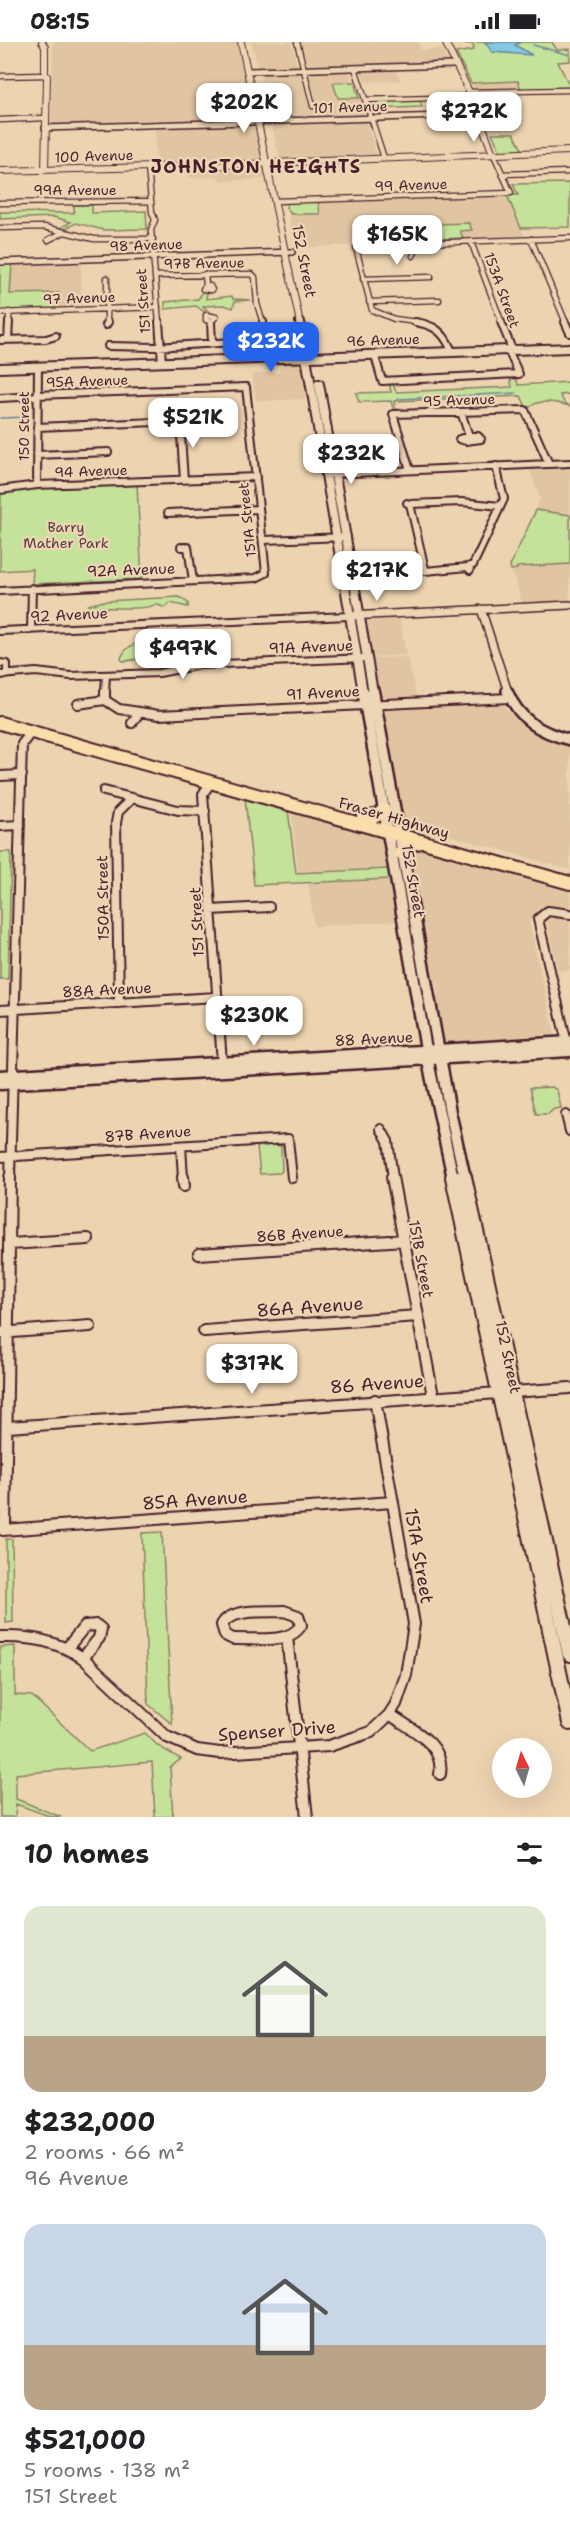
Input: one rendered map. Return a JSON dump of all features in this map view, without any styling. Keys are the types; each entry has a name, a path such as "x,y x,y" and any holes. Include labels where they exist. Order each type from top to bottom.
{"main road":[{"name":"152 Street","path":"241,42 263,111 262,122 269,132"},
{"name":"152 Street","path":"247,42 254,99 262,122 271,163 317,396 349,616 362,658"},
{"path":"445,42 494,155"},
{"path":"45,43 45,75 47,76 45,170"},
{"path":"254,99 263,111"},
{"name":"100 Avenue","path":"0,171 224,165 570,151"},
{"name":"152 Street","path":"271,163 273,152"},
{"name":"96 Avenue","path":"0,368 570,346"},
{"name":"96 Avenue","path":"310,357 375,356 448,351"},
{"name":"152 Street","path":"330,474 347,537 360,615 362,658 433,1054 505,1391 570,1723"},
{"name":"Fraser Highway","path":"0,723 34,730 244,791 466,848 497,862"},
{"name":"152 Street","path":"380,758 384,810 401,853 433,1054"},
{"name":"Fraser Highway","path":"244,791 275,796 363,818 423,842 570,884"},
{"path":"363,818 376,816 384,810"},
{"path":"401,853 408,845 423,842"},
{"name":"Fraser Highway","path":"536,874 570,878"},
{"name":"88 Avenue","path":"6,1080 569,1045"},
{"name":"88 Avenue","path":"6,1080 222,1063 433,1054"},
{"name":"152 Street","path":"505,1391 570,1654"}],"street":[{"path":"297,42 313,106"},
{"path":"251,71 454,65"},
{"path":"355,68 384,158"},
{"path":"0,76 45,75"},
{"path":"365,100 570,90"},
{"name":"101 Avenue","path":"45,128 477,115"},
{"path":"0,120 45,118"},
{"path":"494,155 504,172 502,174 570,172"},
{"name":"151 Street","path":"148,167 155,220 152,227 162,362"},
{"name":"99 Avenue","path":"279,201 511,193 502,174"},
{"name":"99A Avenue","path":"0,203 151,201"},
{"path":"0,228 44,227 94,239 153,238"},
{"path":"48,240 64,232"},
{"path":"448,351 447,336 436,326 383,317 372,310 356,251 359,247 570,238"},
{"path":"531,239 567,318 570,333"},
{"name":"153A Street","path":"375,356 382,381 519,374 471,242"},
{"path":"412,244 415,252 413,256"},
{"name":"98 Avenue","path":"0,262 289,252"},
{"path":"205,274 206,285"},
{"name":"97B Avenue","path":"156,276 252,274 257,286 257,304 262,317 264,341 212,343"},
{"path":"363,279 431,277"},
{"path":"106,278 108,309 106,325"},
{"path":"369,302 439,300"},
{"name":"97 Avenue","path":"0,312 158,307"},
{"path":"8,340 9,312"},
{"path":"108,346 212,343 211,321"},
{"path":"0,340 46,339 56,336"},
{"name":"150 Street","path":"37,485 38,367"},
{"name":"95A Avenue","path":"0,398 246,387"},
{"name":"151A Street","path":"246,387 266,573 263,577"},
{"name":"95 Avenue","path":"410,470 393,414 525,410 528,412 549,464"},
{"path":"460,412 469,436"},
{"path":"37,427 180,421 184,480"},
{"path":"37,455 108,452"},
{"path":"330,474 570,463"},
{"path":"496,466 504,496 500,506 473,565 469,569 425,570 409,503 462,502 500,506"},
{"name":"94 Avenue","path":"0,490 37,485 256,477"},
{"path":"168,513 259,509"},
{"path":"263,540 347,537"},
{"path":"181,547 188,547 193,581"},
{"name":"92A Avenue","path":"0,591 263,577"},
{"path":"31,630 32,588"},
{"name":"92 Avenue","path":"0,631 570,605"},
{"path":"482,609 509,698 518,713 531,725 548,734 570,740"},
{"name":"91A Avenue","path":"0,663 7,664 3,675 36,672 77,676 155,673 200,665 362,658"},
{"path":"105,700 106,675"},
{"name":"91 Avenue","path":"139,712 159,715 509,698"},
{"path":"78,704 105,700 119,709 139,712 132,723"},
{"path":"3,1530 8,1427 5,1333 10,1244 11,1157 6,1080 14,1009 23,742 34,730"},
{"path":"0,776 22,775"},
{"name":"151 Street","path":"211,782 204,791 222,1063"},
{"path":"104,791 178,810 205,811"},
{"name":"150A Street","path":"119,1003 116,819 120,810 132,798"},
{"path":"0,826 20,825"},
{"path":"211,910 269,907"},
{"path":"569,1045 538,921 540,915 555,910 570,914"},
{"name":"88A Avenue","path":"0,1010 216,997"},
{"path":"565,1116 570,1131"},
{"name":"151B Street","path":"381,1129 388,1141 433,1396"},
{"name":"87B Avenue","path":"0,1157 288,1139 292,1178"},
{"path":"181,1146 184,1186"},
{"path":"10,1244 88,1239"},
{"name":"86B Avenue","path":"199,1254 404,1240"},
{"name":"86A Avenue","path":"204,1331 418,1316"},
{"path":"5,1333 90,1326"},
{"name":"86 Avenue","path":"8,1427 570,1388"},
{"name":"151A Street","path":"375,1400 414,1624 409,1664 391,1715"},
{"name":"85A Avenue","path":"3,1530 393,1502"},
{"path":"289,1611 298,1616 301,1625 297,1632 287,1637 230,1638 223,1632 222,1625 225,1619 234,1615 289,1611"},
{"path":"67,1648 85,1626 96,1625 101,1629 101,1635 83,1658"},
{"name":"Spenser Drive","path":"0,1637 34,1637 67,1648 83,1658 159,1730 177,1743 197,1750 220,1753 329,1746 357,1739 381,1725 391,1715"},
{"path":"287,1637 307,1817"},
{"path":"391,1715 426,1741 438,1754 443,1767 440,1774"}],"shaded area":[{"path":"53,42 237,42 254,118 51,127"},
{"path":"251,42 291,42 298,67 258,68"},
{"path":"300,42 418,42 421,50 442,49 448,62 307,67"},
{"path":"395,68 401,81 365,82 360,69"},
{"path":"349,70 353,82 332,83 337,99 359,98 365,116 271,119 259,73 299,72 308,100 284,101 314,100 316,99 308,72"},
{"path":"518,81 521,89 474,90 471,83"},
{"path":"366,121 377,155 280,159 271,124"},
{"path":"255,125 263,159 156,164 155,126"},
{"path":"264,166 266,179 220,181 219,177 189,178 187,168"},
{"path":"506,193 525,236 296,248 286,204"},
{"path":"81,262 82,307 0,310 0,265"},
{"path":"278,362 302,362 310,399 256,401 252,374 280,372"},
{"path":"570,464 570,523 528,525 540,499 528,466"},
{"path":"570,564 570,602 523,604 510,566"},
{"path":"400,618 406,655 373,657 367,621"},
{"path":"407,657 417,699 380,700 371,658"},
{"path":"502,704 522,726 535,734 570,745 570,870 406,823 403,819 383,710"},
{"path":"291,810 382,835 388,868 298,873"},
{"path":"423,846 570,888 570,910 550,906 539,909 529,922 555,1034 549,1038 450,1044 444,1041 436,998 438,994 436,982 432,979 409,856 409,851"},
{"path":"389,879 396,921 314,926 308,883"},
{"path":"558,916 570,919 570,970 558,971 546,920"}],"green space":[{"path":"452,42 552,42 557,50 570,49 570,61 558,62 570,87 521,89 518,81 471,83 456,53 473,50 474,46"},
{"path":"354,82 359,98 338,98 333,83"},
{"path":"420,100 422,107 372,109 370,105 374,101"},
{"path":"492,133 514,133 522,150 500,151"},
{"path":"570,183 570,227 521,228 507,195 518,195 513,184"},
{"path":"318,201 320,214 291,214 286,207 288,203"},
{"path":"74,205 92,205 92,213 146,211 147,229 104,230 76,223 65,229 60,228 71,222 54,217 0,219 0,212 74,213"},
{"path":"469,223 472,230 460,231 463,238 442,239 436,224"},
{"path":"12,264 10,294 59,293 58,308 0,311 0,265"},
{"path":"203,292 207,292 206,299 232,296 233,299 251,300 235,301 233,308 224,305 203,306 210,313 196,306 165,309 165,302 198,299"},
{"path":"510,377 516,377 518,385 570,382 570,394 560,395 570,406 544,402 526,407 521,396 394,401 396,411 394,411 391,401 359,402 356,393 391,392 389,383 392,381 396,392 512,387"},
{"name":"Barry Mather Park","path":"137,485 142,579 32,584 33,569 0,571 1,493 36,488"},
{"path":"536,510 570,515 570,564 517,567 511,570 510,566"},
{"path":"179,597 188,603 188,607 170,603 165,608 156,604 135,608 91,607 88,605 104,601"},
{"path":"156,641 160,646 171,647 166,650 152,648 140,658 122,661 124,653 131,646"},
{"path":"245,798 288,810 296,873 388,869 390,879 254,885"},
{"path":"0,852 11,852 8,979 0,979"},
{"path":"552,1087 557,1090 561,1108 554,1109 548,1114 536,1114 530,1088"},
{"path":"269,1144 281,1146 282,1171 260,1174 257,1147"},
{"path":"162,1532 172,1724 148,1704 142,1533"},
{"path":"6,1539 12,1539 13,1622 6,1623"},
{"path":"15,1646 15,1695 32,1696 90,1751 145,1733 158,1746 181,1759 170,1767 173,1817 155,1817 152,1762 16,1774 16,1799 61,1817 52,1817 16,1804 15,1817 0,1817 0,1647"}],"water":[{"path":"485,42 521,42 515,45 532,55 492,52"}],"waterway":[{"path":"533,45 570,55"},
{"path":"398,399 516,393"},
{"path":"0,418 29,417"}],"district":[{"name":"JOHNSTON HEIGHTS","path":"256,167"}]}
